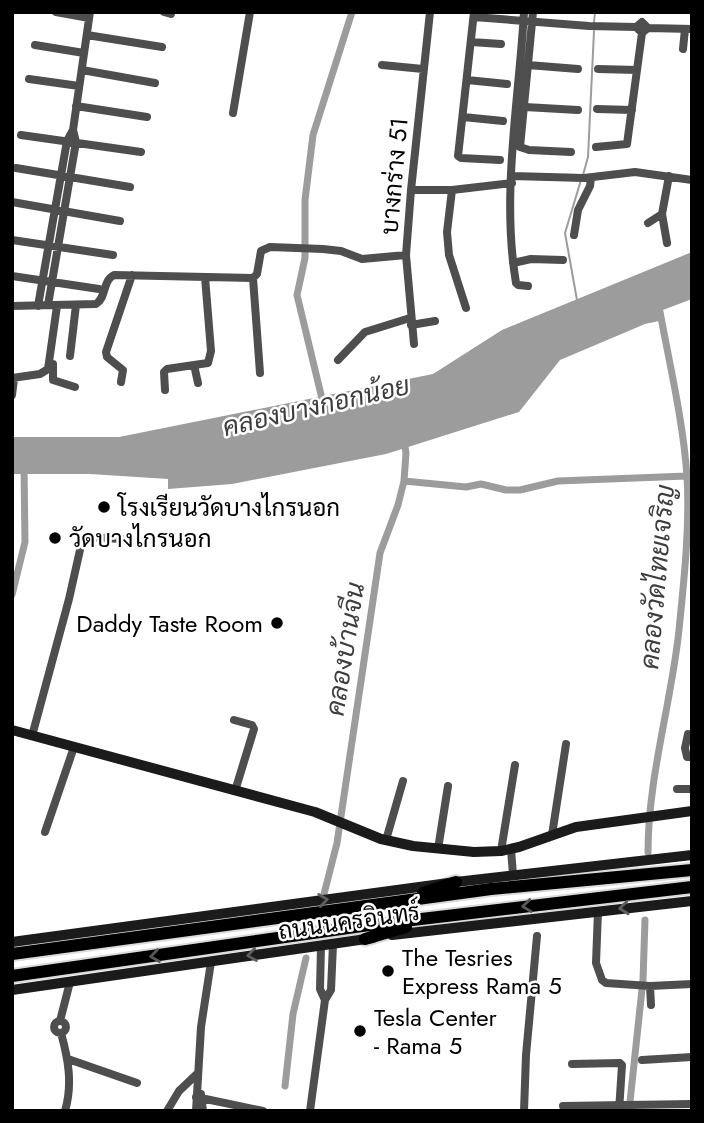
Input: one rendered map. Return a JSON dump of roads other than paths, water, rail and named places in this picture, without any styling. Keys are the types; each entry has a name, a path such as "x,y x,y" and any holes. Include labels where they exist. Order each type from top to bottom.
{"main road":[{"path":"12,730 315,812 386,841 438,849 506,850 576,827 692,811"},
{"name":"ถนนนครอินทร์","path":"12,942 456,882 692,855"},
{"name":"ถนนนครอินทร์","path":"12,954 491,889 692,870"},
{"path":"397,902 456,882"},
{"name":"ถนนนครอินทร์","path":"12,976 447,916 692,887"},
{"name":"ถนนนครอินทร์","path":"12,990 365,939 598,911 692,903"},
{"path":"365,939 447,916"}],"street":[{"path":"56,12 90,15 74,130 61,175 48,246 47,282 56,306 51,376 53,380 75,387"},
{"path":"233,113 250,12"},
{"name":"บางกร่าง 51","path":"414,344 407,255 429,12"},
{"path":"596,147 627,144 642,28 647,12"},
{"path":"500,160 459,158 474,15 528,17 592,26 688,29 683,49"},
{"path":"528,17 528,65 520,147 523,150 571,152"},
{"path":"528,17 512,179 513,263 518,285 528,286"},
{"path":"87,35 162,47"},
{"path":"471,42 501,44"},
{"path":"35,44 84,53"},
{"path":"382,65 423,69"},
{"path":"528,65 578,69"},
{"path":"598,69 637,70"},
{"path":"82,70 155,83"},
{"path":"29,79 79,86"},
{"path":"467,80 507,84"},
{"path":"76,106 147,117"},
{"path":"525,107 578,110"},
{"path":"597,109 632,110"},
{"path":"463,117 503,121"},
{"path":"21,135 141,152"},
{"path":"38,306 58,247 71,177 72,141"},
{"path":"16,168 130,187"},
{"path":"411,190 452,190 512,179 584,178 635,172 692,180"},
{"path":"667,243 662,214 669,176"},
{"path":"574,235 579,205 590,186 584,178"},
{"path":"452,190 447,232 449,255 466,308"},
{"path":"12,202 120,221"},
{"path":"648,223 662,214"},
{"path":"12,240 114,255"},
{"path":"260,373 253,278 257,274 261,251 270,247 307,247 341,251 362,259 407,255"},
{"path":"513,263 531,259 563,260"},
{"path":"12,306 100,302 107,280 114,275 253,278"},
{"path":"121,382 123,370 111,361 106,352 129,275"},
{"path":"165,390 164,372 167,369 208,363 210,359 205,276"},
{"path":"12,278 99,289"},
{"path":"70,356 76,305"},
{"path":"12,395 13,379 46,372 48,369 56,306"},
{"path":"338,360 365,332 411,321 435,321"},
{"path":"194,365 198,383"},
{"path":"32,736 82,541 88,537 121,539"},
{"path":"234,720 252,725 254,729 235,791"},
{"path":"688,734 685,753 687,757 692,757"},
{"path":"552,835 566,744"},
{"path":"45,832 74,747"},
{"path":"513,875 506,850 515,765"},
{"path":"386,841 403,781"},
{"path":"438,849 448,786"},
{"path":"677,789 692,789"},
{"path":"598,911 596,963 601,980 648,986 692,984"},
{"path":"524,1111 526,1055 537,936"},
{"path":"310,1111 325,1000 331,990 333,944"},
{"path":"321,946 320,989 325,1000"},
{"path":"203,1111 199,1097 198,1073 211,962"},
{"path":"65,1111 69,1080 68,1059 61,1032 66,1026 60,1021 70,982"},
{"path":"648,986 651,1004"},
{"path":"642,1060 692,1057"},
{"path":"68,1059 137,1083"},
{"path":"572,1065 620,1063 623,1073 622,1107"},
{"path":"167,1111 178,1091 198,1073"},
{"path":"196,1111 199,1097"},
{"path":"199,1097 263,1111"},
{"path":"563,1106 622,1107 637,1104 681,1108 692,1104"}],"water":[{"name":"คลองบางกอกน้อย","path":"692,252 692,299 663,310 664,320 645,324 560,360 519,412 386,454 232,484 168,489 168,479 90,474 12,474 12,437 119,437 433,374 502,330"}],"waterway":[{"name":"คลองบางกอกน้อย","path":"324,407 297,295 305,258 305,200 313,135 352,12"},
{"path":"594,22 595,12"},
{"path":"583,175 588,157 594,31"},
{"path":"577,300 565,233 581,180"},
{"name":"คลองวัดไทยเจริญ","path":"648,852 652,796 679,630 688,514 682,435 660,312"},
{"name":"คลองบ้านจีน","path":"324,894 337,843 380,553 404,481 404,441"},
{"path":"12,595 25,542 24,467"},
{"path":"404,481 466,487 481,484 506,490 520,490 558,481 687,476"},
{"name":"คลองวัดไทยเจริญ","path":"629,1111 643,980 645,920"},
{"name":"คลองบ้านจีน","path":"285,1086 293,1014 306,958"}],"place":[{"name":"โรงเรียนวัดบางไกรนอก","path":"104,507"},
{"name":"วัดบางไกรนอก","path":"55,538"},
{"name":"Daddy Taste Room","path":"277,623"},
{"name":"The Tesries Express Rama 5","path":"388,971"},
{"name":"Tesla Center - Rama 5","path":"360,1031"}]}
